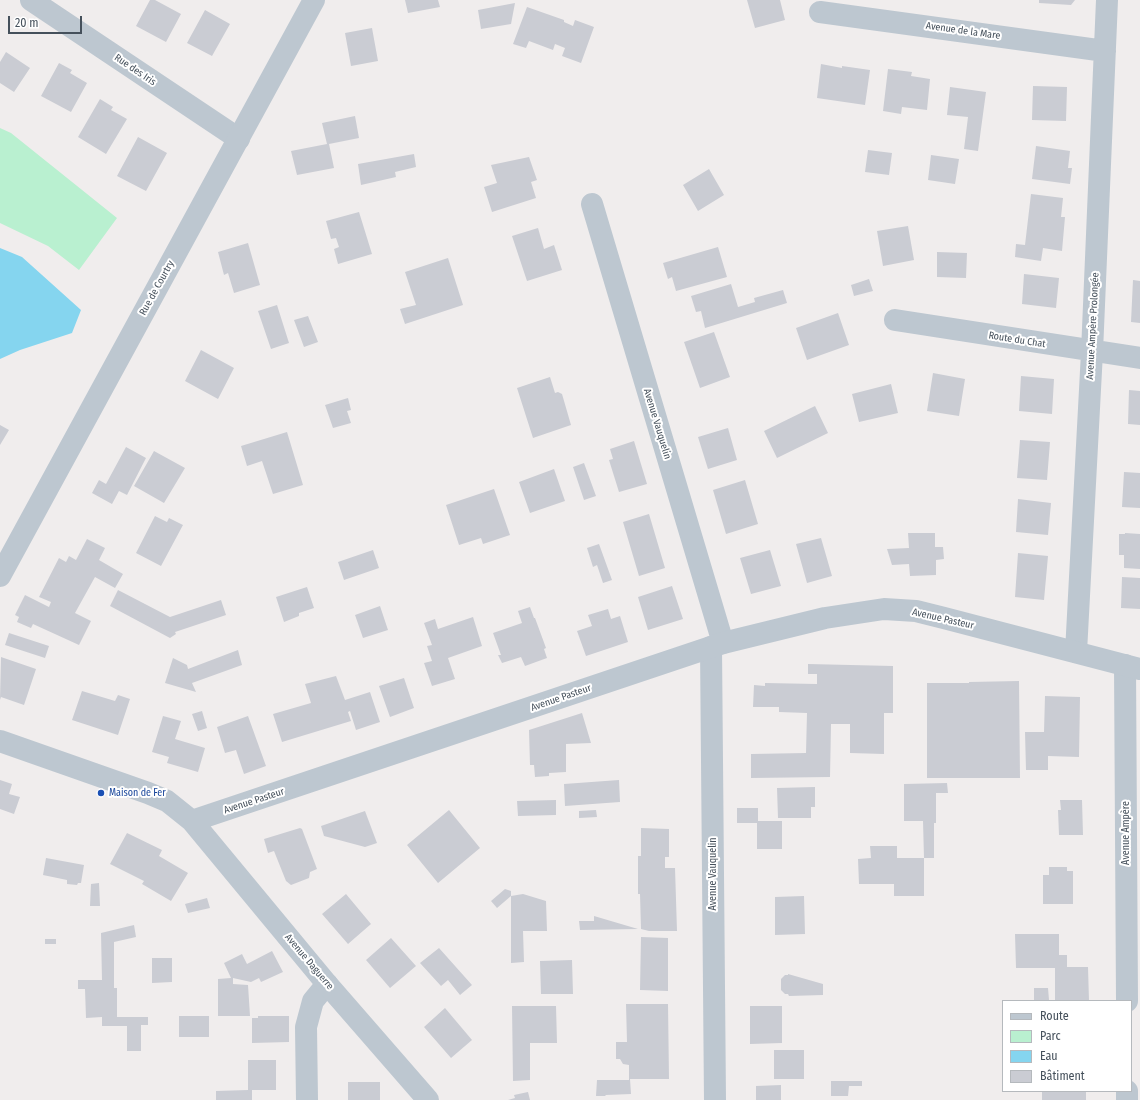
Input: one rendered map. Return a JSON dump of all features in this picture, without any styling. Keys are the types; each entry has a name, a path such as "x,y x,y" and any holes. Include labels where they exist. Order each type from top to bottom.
{"street":[{"name":"Rue des Iris","path":"31,0 239,139"},
{"name":"Rue de Courtry","path":"0,576 314,0"},
{"name":"Avenue Ampère Prolongée","path":"1076,652 1092,352 1108,0"},
{"name":"Avenue de la Mare","path":"820,12 1105,51"},
{"name":"Avenue Vauquelin","path":"592,204 717,645 715,1100"},
{"name":"Route du Chat","path":"895,320 1092,352 1140,358"},
{"name":"Avenue Pasteur","path":"192,822 717,645 825,618 884,609 916,611 1133,667"},
{"name":"Avenue Ampère","path":"1127,1000 1133,667"},
{"path":"0,741 167,801 192,822"},
{"name":"Avenue Daguerre","path":"192,822 327,984 428,1100"},
{"path":"306,1100 306,1028 313,1001 327,984"}],"green space":[{"path":"0,128 11,133 117,218 79,270 48,246 0,223"}],"water":[{"path":"0,248 22,257 81,310 72,333 20,350 0,359"}],"building":[{"path":"150,0 155,0 181,14 166,42 136,26"},
{"path":"405,0 438,0 440,7 408,13"},
{"path":"747,0 780,0 785,20 755,28"},
{"path":"1039,0 1075,0 1071,5 1039,3"},
{"path":"515,3 511,24 481,29 478,10"},
{"path":"527,7 564,20 564,22 573,26 575,20 594,27 581,63 562,56 565,48 555,44 553,50 529,41 526,48 513,44"},
{"path":"205,10 230,24 212,56 187,43"},
{"path":"372,28 378,61 351,66 345,33"},
{"path":"6,52 30,68 14,92 0,83 0,62"},
{"path":"59,63 72,70 70,73 87,83 71,112 41,96"},
{"path":"821,64 842,68 842,66 870,70 865,105 817,98"},
{"path":"888,69 912,72 911,76 930,79 927,110 902,107 901,114 883,111"},
{"path":"1033,86 1067,87 1066,121 1032,120"},
{"path":"950,87 986,92 978,151 964,149 968,117 947,115"},
{"path":"100,99 113,107 111,110 127,119 106,154 78,137"},
{"path":"355,116 359,138 329,144 334,168 297,175 291,151 327,144 322,123"},
{"path":"138,137 167,153 146,191 117,176"},
{"path":"1036,146 1070,151 1068,168 1072,168 1070,184 1032,179"},
{"path":"868,150 892,153 889,175 865,172"},
{"path":"414,154 416,167 395,172 396,177 361,185 358,164"},
{"path":"931,155 959,159 955,184 928,180"},
{"path":"529,157 537,180 531,182 536,198 492,212 484,187 497,183 491,165"},
{"path":"709,169 724,195 698,211 683,185"},
{"path":"1031,194 1063,198 1061,217 1065,217 1062,251 1043,248 1041,261 1015,257 1016,244 1025,245"},
{"path":"359,212 372,254 338,264 334,249 339,247 336,238 331,239 326,221"},
{"path":"908,226 914,260 883,266 877,231"},
{"path":"538,228 544,249 554,245 562,270 527,281 512,236"},
{"path":"248,243 260,285 234,293 228,273 224,275 218,252"},
{"path":"718,247 727,277 676,291 672,277 668,279 663,263"},
{"path":"937,252 967,253 966,278 937,277"},
{"path":"448,258 463,305 405,324 400,309 416,305 405,272"},
{"path":"1024,274 1059,278 1056,308 1022,304"},
{"path":"869,279 873,291 854,296 851,285"},
{"path":"1133,280 1140,281 1140,323 1131,322"},
{"path":"731,284 738,307 755,302 754,298 783,290 787,303 705,328 701,311 696,312 691,296"},
{"path":"277,305 289,343 271,349 258,311"},
{"path":"838,313 849,345 807,360 796,328"},
{"path":"308,316 318,342 304,347 294,320"},
{"path":"714,332 730,377 700,388 684,342"},
{"path":"201,350 234,368 218,399 185,381"},
{"path":"933,373 965,379 959,416 927,411"},
{"path":"1021,376 1054,379 1052,414 1019,411"},
{"path":"550,377 555,393 558,392 562,394 571,425 533,438 517,388"},
{"path":"891,384 898,413 859,422 852,394"},
{"path":"1129,390 1140,391 1140,425 1128,424"},
{"path":"348,398 351,410 347,411 351,423 333,428 325,405"},
{"path":"815,406 828,433 777,458 764,431"},
{"path":"0,425 9,430 0,445"},
{"path":"728,428 737,460 708,469 698,437"},
{"path":"287,432 303,485 273,494 262,461 247,466 241,446"},
{"path":"1020,440 1050,442 1047,480 1017,478"},
{"path":"634,441 647,484 619,492 609,460 613,459 610,449"},
{"path":"126,447 146,458 127,495 119,491 112,504 92,493 99,480 106,484"},
{"path":"154,451 185,468 164,503 134,486"},
{"path":"584,463 596,496 584,500 573,467"},
{"path":"554,469 565,501 530,513 519,482"},
{"path":"1124,472 1140,473 1140,508 1122,507"},
{"path":"745,480 758,524 726,534 713,490"},
{"path":"494,489 510,535 483,544 481,538 459,545 446,505"},
{"path":"1018,499 1051,503 1048,535 1016,532"},
{"path":"649,514 665,568 639,576 623,522"},
{"path":"155,516 167,522 169,518 183,525 161,566 136,553"},
{"path":"908,533 935,533 935,547 943,547 944,559 936,560 936,575 910,576 909,564 892,565 887,549 909,548"},
{"path":"1119,534 1140,534 1140,569 1124,568 1124,555 1119,555"},
{"path":"821,538 832,576 807,583 796,544"},
{"path":"87,539 105,548 99,560 123,574 115,588 95,577 75,613 91,621 79,645 33,624 31,628 17,622 19,617 15,615 25,595 49,607 51,602 39,597 59,558 66,562 69,556 76,560"},
{"path":"599,544 612,580 603,583 597,565 593,567 587,548"},
{"path":"373,550 379,568 344,580 338,562"},
{"path":"770,550 781,586 751,594 740,558"},
{"path":"1018,553 1048,556 1044,600 1015,597"},
{"path":"1122,577 1140,578 1140,609 1121,608"},
{"path":"672,586 683,619 648,630 638,597"},
{"path":"307,587 314,608 299,613 299,616 284,622 276,597"},
{"path":"118,590 170,617 221,600 226,615 175,632 176,634 170,638 110,606"},
{"path":"380,606 388,630 363,638 355,615"},
{"path":"530,607 546,648 544,649 547,658 525,666 521,657 502,663 498,655 501,655 493,633 522,623 518,611"},
{"path":"608,609 611,619 620,616 628,642 586,656 577,631 592,626 588,615"},
{"path":"473,617 482,646 448,658 455,679 432,686 424,663 432,661 427,646 432,645 424,623 435,619 438,629"},
{"path":"9,633 49,646 45,658 5,645"},
{"path":"238,650 242,665 192,683 196,692 165,683 173,658 187,665 188,669"},
{"path":"1,657 36,669 24,705 1,697 0,700"},
{"path":"808,664 893,666 893,713 884,713 884,754 850,753 850,724 831,724 830,777 751,778 751,754 806,753 807,713 779,712 779,707 753,707 754,685 765,686 765,683 817,684 817,674 808,674"},
{"path":"336,676 345,700 370,692 380,722 356,730 350,711 348,712 351,721 282,742 273,714 311,703 305,684"},
{"path":"404,678 414,708 390,717 379,686"},
{"path":"1019,681 1020,778 927,778 927,683"},
{"path":"82,691 115,701 118,695 130,699 118,735 72,720"},
{"path":"1045,696 1080,697 1079,757 1048,756 1048,770 1026,770 1025,732 1044,732"},
{"path":"202,711 207,728 198,731 192,714"},
{"path":"582,713 591,743 566,744 566,772 549,773 549,776 535,777 534,765 530,765 529,730"},
{"path":"163,716 181,721 175,739 205,748 198,772 167,763 169,757 152,752"},
{"path":"248,716 266,766 244,774 236,750 225,753 217,727"},
{"path":"0,780 12,784 9,794 20,797 14,814 0,809"},
{"path":"619,780 620,802 565,806 564,784"},
{"path":"947,783 948,793 936,793 934,858 924,858 923,821 904,821 904,784"},
{"path":"815,787 815,807 811,807 811,818 778,818 777,788"},
{"path":"556,800 556,815 518,816 517,801"},
{"path":"1060,800 1082,800 1083,835 1059,835 1058,810 1061,810"},
{"path":"737,808 758,808 758,821 782,821 782,849 757,849 757,823 737,823"},
{"path":"449,810 480,848 438,883 407,845"},
{"path":"596,810 597,817 579,818 579,811"},
{"path":"365,811 377,843 365,847 324,836 321,826"},
{"path":"300,828 302,829 317,869 310,872 309,878 291,885 286,881 274,851 268,853 264,839"},
{"path":"641,828 669,829 669,857 665,857 665,868 675,868 677,931 649,931 641,929 640,894 638,894 638,856 641,856"},
{"path":"127,833 162,850 159,856 188,873 171,901 142,884 144,881 110,864"},
{"path":"870,846 897,846 897,858 924,858 924,896 894,896 894,884 859,884 858,859 871,858"},
{"path":"46,858 84,865 81,883 78,883 77,885 67,884 67,880 43,875"},
{"path":"1049,867 1067,867 1067,871 1073,871 1073,904 1043,904 1043,875 1049,875"},
{"path":"99,883 100,906 90,906 91,884"},
{"path":"505,889 511,891 511,896 497,908 491,901"},
{"path":"346,894 371,924 348,944 322,914"},
{"path":"523,894 546,901 547,931 523,931 524,962 511,963 511,896"},
{"path":"804,896 805,934 775,935 775,897"},
{"path":"207,898 210,908 188,913 185,904"},
{"path":"594,916 638,929 580,930 579,921 594,921"},
{"path":"134,925 136,937 114,942 114,988 117,988 117,1017 148,1017 148,1025 141,1025 141,1051 127,1051 127,1026 102,1026 102,1017 86,1018 85,989 78,989 78,980 102,980 101,933"},
{"path":"1015,934 1059,934 1059,955 1067,955 1067,967 1088,967 1089,1000 1055,1000 1055,968 1016,968"},
{"path":"641,937 668,938 668,991 640,990"},
{"path":"391,938 416,966 390,988 366,960"},
{"path":"45,939 56,939 56,944 45,944"},
{"path":"439,948 472,985 460,995 448,980 441,986 420,963"},
{"path":"272,951 283,972 261,982 259,978 251,982 233,978 233,984 248,985 250,1016 218,1016 218,979 231,978 224,963 242,954 247,964"},
{"path":"152,958 172,958 172,982 152,983"},
{"path":"572,960 573,994 541,994 540,961"},
{"path":"788,974 823,984 823,995 789,996 788,994 785,994 781,990 781,979"},
{"path":"1034,988 1048,988 1049,1000 1034,1000"},
{"path":"626,1004 668,1004 669,1079 630,1079 631,1094 596,1096 597,1080 629,1080 629,1065 623,1064 620,1059 616,1059 616,1042 627,1042"},
{"path":"512,1006 556,1006 557,1043 530,1043 530,1080 513,1081"},
{"path":"750,1006 782,1006 782,1043 750,1044"},
{"path":"445,1008 472,1040 451,1058 424,1027"},
{"path":"179,1016 209,1016 209,1037 179,1037"},
{"path":"258,1016 289,1016 289,1042 252,1043 252,1018 258,1018"},
{"path":"774,1050 804,1050 804,1079 774,1079"},
{"path":"248,1060 276,1060 276,1090 252,1090 252,1100 216,1100 216,1091 248,1090"},
{"path":"831,1081 862,1081 862,1086 849,1086 848,1096 831,1096"},
{"path":"348,1082 380,1082 380,1100 348,1100"},
{"path":"781,1085 781,1100 756,1100 756,1086"},
{"path":"528,1092 530,1100 508,1100 515,1098 514,1095"},
{"path":"1042,1092 1086,1092 1086,1100 1042,1100"}],"place":[{"name":"Maison de Fer","path":"101,793"}]}
